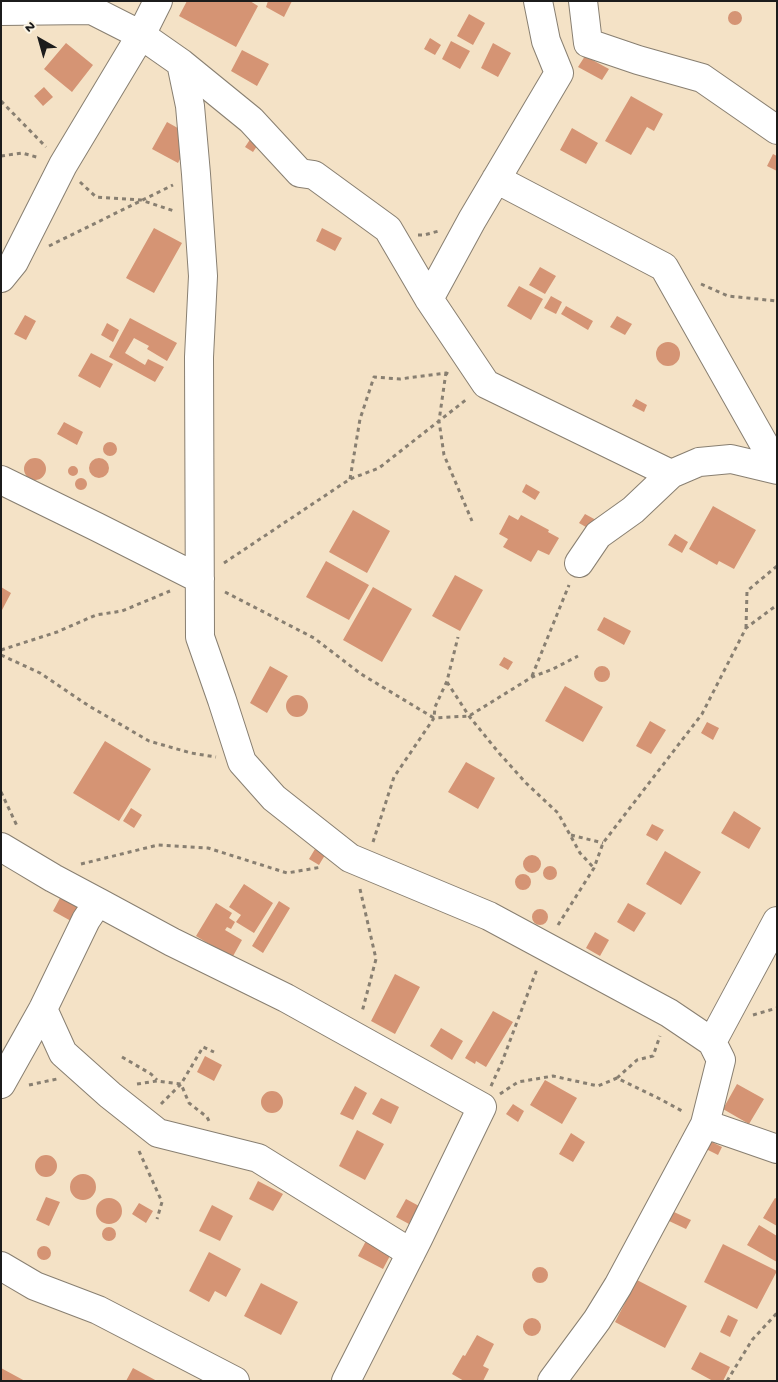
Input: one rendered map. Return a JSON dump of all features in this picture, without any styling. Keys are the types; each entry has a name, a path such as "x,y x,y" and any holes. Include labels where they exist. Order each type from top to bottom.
{"street":[{"path":"4,1 1,11 82,6 140,35 181,63 251,120 300,173 314,175 388,229 429,299 486,384 671,474"},
{"path":"1,278 14,262 63,165 158,1"},
{"path":"429,299 472,220 559,73 546,41 538,1"},
{"path":"583,1 588,43 638,60 702,78 777,130"},
{"path":"181,63 190,106 203,276 199,356 200,638 242,762 274,798 350,858 489,916 669,1013 712,1042 721,1060 705,1124 618,1286 597,1320 552,1381"},
{"path":"496,179 664,267 777,468"},
{"path":"579,563 598,535 633,510 671,474 699,462 731,459 777,468"},
{"path":"1,480 97,526 200,579"},
{"path":"11,840 53,878 172,942 286,998 482,1107 346,1381"},
{"path":"1,1084 43,1009 86,920 98,902"},
{"path":"712,1042 769,958 777,921"},
{"path":"43,1009 63,1053 158,1133 258,1158 411,1253"},
{"path":"705,1124 777,1149"},
{"path":"1,1266 35,1286 98,1310 235,1381"}],"path":[{"path":"1,101 96,197 141,200 199,219"},
{"path":"1,156 22,153 63,165"},
{"path":"48,247 196,174"},
{"path":"388,229 424,236 472,220"},
{"path":"700,283 728,296 777,301"},
{"path":"446,364 439,421 444,455 472,521"},
{"path":"350,479 360,419 374,377 400,379 446,373 486,384"},
{"path":"1,650 57,632 96,615 122,610 200,579 350,479 379,468 486,384"},
{"path":"532,677 561,601 579,563"},
{"path":"482,1107 502,1062 545,946 594,868 604,843 702,714 746,628 747,592 777,566"},
{"path":"200,579 314,638 361,674 434,718 469,716 532,677 578,656"},
{"path":"746,628 777,605"},
{"path":"53,878 64,868 158,845 208,848 287,873 319,868 350,858 371,848 394,777 434,718 435,707 447,681 458,637"},
{"path":"1,655 40,673 89,706 149,741 191,753 242,762"},
{"path":"447,681 469,716 526,783 558,813 580,854 594,868"},
{"path":"1,792 11,840"},
{"path":"570,835 604,843"},
{"path":"350,858 363,900 376,959 355,1036"},
{"path":"482,1107 518,1082 553,1076 598,1086 616,1078 637,1060 653,1056 669,1013"},
{"path":"122,1057 151,1074 157,1081"},
{"path":"616,1078 660,1099 705,1124"},
{"path":"136,1144 162,1202 157,1219"},
{"path":"727,1381 752,1340 777,1313"}],"building":[{"path":"187,1 250,1 258,6 236,47 179,16"},
{"path":"268,1 292,1 284,17 266,7"},
{"path":"732,11 738,11 742,18 738,25 732,25 728,21 728,15"},
{"path":"469,14 485,23 473,45 457,36"},
{"path":"430,38 441,45 435,55 424,49"},
{"path":"451,41 470,51 460,69 442,59"},
{"path":"66,43 93,65 72,92 44,69"},
{"path":"493,43 511,53 498,77 481,68"},
{"path":"242,50 269,64 257,86 231,71"},
{"path":"585,56 609,69 602,80 578,67"},
{"path":"44,87 53,97 43,106 34,96"},
{"path":"631,96 663,114 654,131 647,127 631,155 605,141"},
{"path":"167,122 192,136 178,163 152,149"},
{"path":"572,128 598,143 586,164 560,150"},
{"path":"253,135 261,140 253,152 245,147"},
{"path":"773,154 777,156 777,171 767,166"},
{"path":"154,228 182,243 154,293 126,278"},
{"path":"322,228 342,238 335,251 316,241"},
{"path":"540,267 556,276 545,294 529,285"},
{"path":"519,286 543,299 531,320 507,306"},
{"path":"551,296 562,302 556,314 544,308"},
{"path":"566,306 593,321 588,330 561,314"},
{"path":"25,315 36,321 26,340 14,334"},
{"path":"617,316 632,324 625,335 610,327"},
{"path":"130,318 177,343 167,361 147,349 149,346 134,338 125,353 145,365 148,359 164,367 155,382 109,357"},
{"path":"107,323 119,330 113,342 101,335"},
{"path":"668,342 677,345 680,354 677,363 668,366 659,363 656,354 659,345"},
{"path":"91,353 113,364 100,388 78,376"},
{"path":"636,399 647,405 644,412 632,406"},
{"path":"64,422 83,432 77,445 57,434"},
{"path":"107,442 113,442 117,449 113,456 107,456 103,452 103,446"},
{"path":"35,458 43,461 46,469 43,477 35,480 27,477 24,469 27,461"},
{"path":"99,458 106,461 109,468 106,475 99,478 92,475 89,468 92,461"},
{"path":"71,466 75,466 78,471 77,475 71,476 68,473 68,469"},
{"path":"83,478 86,479 86,489 79,490 76,489 75,482 76,479"},
{"path":"526,484 540,492 535,500 522,492"},
{"path":"713,506 756,530 734,569 719,561 717,565 689,549"},
{"path":"353,510 390,531 367,573 329,552"},
{"path":"585,514 596,520 591,530 579,523"},
{"path":"509,515 518,520 521,515 549,530 548,532 559,538 549,555 538,550 531,562 503,547 508,539 499,534"},
{"path":"675,534 688,542 682,553 668,545"},
{"path":"326,561 369,585 349,620 306,597"},
{"path":"455,575 483,590 460,631 432,616"},
{"path":"1,587 11,593 1,612"},
{"path":"373,587 412,609 382,662 343,640"},
{"path":"604,617 631,631 624,645 597,630"},
{"path":"504,657 513,662 508,670 499,665"},
{"path":"270,666 288,676 267,713 250,703"},
{"path":"599,666 605,666 610,671 608,680 599,682 594,677 594,671"},
{"path":"565,686 603,707 583,742 545,721"},
{"path":"297,695 305,698 308,706 305,714 297,717 289,714 286,706 289,698"},
{"path":"650,721 666,730 651,754 636,746"},
{"path":"707,722 719,728 713,740 701,733"},
{"path":"105,741 151,769 119,821 73,793"},
{"path":"466,762 495,778 478,809 448,792"},
{"path":"131,808 142,815 134,828 123,821"},
{"path":"734,811 761,828 749,849 721,833"},
{"path":"652,824 664,830 657,841 646,835"},
{"path":"315,849 325,855 319,865 309,859"},
{"path":"665,851 701,872 681,905 646,884"},
{"path":"532,855 538,858 541,864 538,870 532,873 526,870 523,864 526,858"},
{"path":"550,866 555,868 557,873 555,878 550,880 545,878 543,873 545,868"},
{"path":"523,874 531,882 523,890 515,882"},
{"path":"244,884 273,903 254,933 236,922 241,915 229,907"},
{"path":"60,898 87,912 80,926 53,911"},
{"path":"279,901 290,908 263,953 252,946"},
{"path":"216,903 232,913 229,918 235,922 231,929 227,927 225,930 242,940 232,958 196,936"},
{"path":"628,903 646,913 634,932 617,922"},
{"path":"540,909 546,911 548,917 546,923 540,925 534,923 532,917 534,911"},
{"path":"595,932 609,940 600,956 586,948"},
{"path":"395,974 420,987 395,1034 371,1021"},
{"path":"493,1011 513,1022 486,1067 476,1061 475,1064 465,1058"},
{"path":"441,1028 463,1041 452,1060 430,1046"},
{"path":"205,1056 222,1065 214,1081 197,1072"},
{"path":"545,1080 577,1098 562,1124 530,1105"},
{"path":"737,1084 764,1099 749,1124 723,1109"},
{"path":"355,1086 367,1093 353,1120 340,1114"},
{"path":"272,1091 280,1094 283,1102 280,1110 272,1113 264,1110 261,1102 264,1094"},
{"path":"381,1098 399,1107 391,1124 372,1114"},
{"path":"513,1104 524,1111 518,1122 506,1114"},
{"path":"357,1130 384,1144 365,1180 339,1166"},
{"path":"571,1133 585,1142 573,1162 559,1154"},
{"path":"710,1141 722,1147 718,1155 706,1149"},
{"path":"46,1155 56,1162 57,1166 50,1176 46,1177 36,1170 35,1166 42,1156"},
{"path":"83,1174 92,1178 96,1187 92,1196 83,1200 74,1196 70,1187 74,1178"},
{"path":"258,1181 283,1194 273,1211 249,1199"},
{"path":"46,1197 60,1202 49,1226 36,1220"},
{"path":"109,1198 118,1202 122,1211 118,1220 109,1224 100,1220 96,1211 100,1202"},
{"path":"775,1198 777,1199 777,1226 763,1218"},
{"path":"406,1199 419,1206 409,1224 396,1217"},
{"path":"139,1203 153,1211 146,1223 132,1214"},
{"path":"212,1205 233,1216 220,1241 199,1231"},
{"path":"674,1212 691,1220 686,1229 669,1221"},
{"path":"759,1225 777,1236 777,1262 747,1245"},
{"path":"106,1227 112,1227 116,1234 112,1241 106,1241 102,1237 102,1231"},
{"path":"367,1239 392,1252 383,1269 358,1256"},
{"path":"723,1244 777,1271 757,1309 704,1282"},
{"path":"41,1246 47,1246 51,1253 47,1260 41,1260 37,1256 37,1250"},
{"path":"209,1252 241,1269 226,1297 215,1291 209,1302 189,1291"},
{"path":"537,1267 543,1267 548,1272 546,1281 537,1283 532,1278 532,1272"},
{"path":"637,1280 687,1306 665,1348 615,1322"},
{"path":"261,1283 298,1302 281,1335 244,1316"},
{"path":"728,1315 738,1320 730,1337 720,1332"},
{"path":"532,1318 538,1321 541,1327 538,1333 532,1336 526,1333 523,1327 526,1321"},
{"path":"477,1335 494,1344 483,1366 489,1369 483,1381 464,1381 452,1374"},
{"path":"700,1352 730,1367 723,1381 713,1381 691,1369"},
{"path":"1,1368 25,1381 1,1381"},
{"path":"133,1368 157,1381 126,1381"}]}
